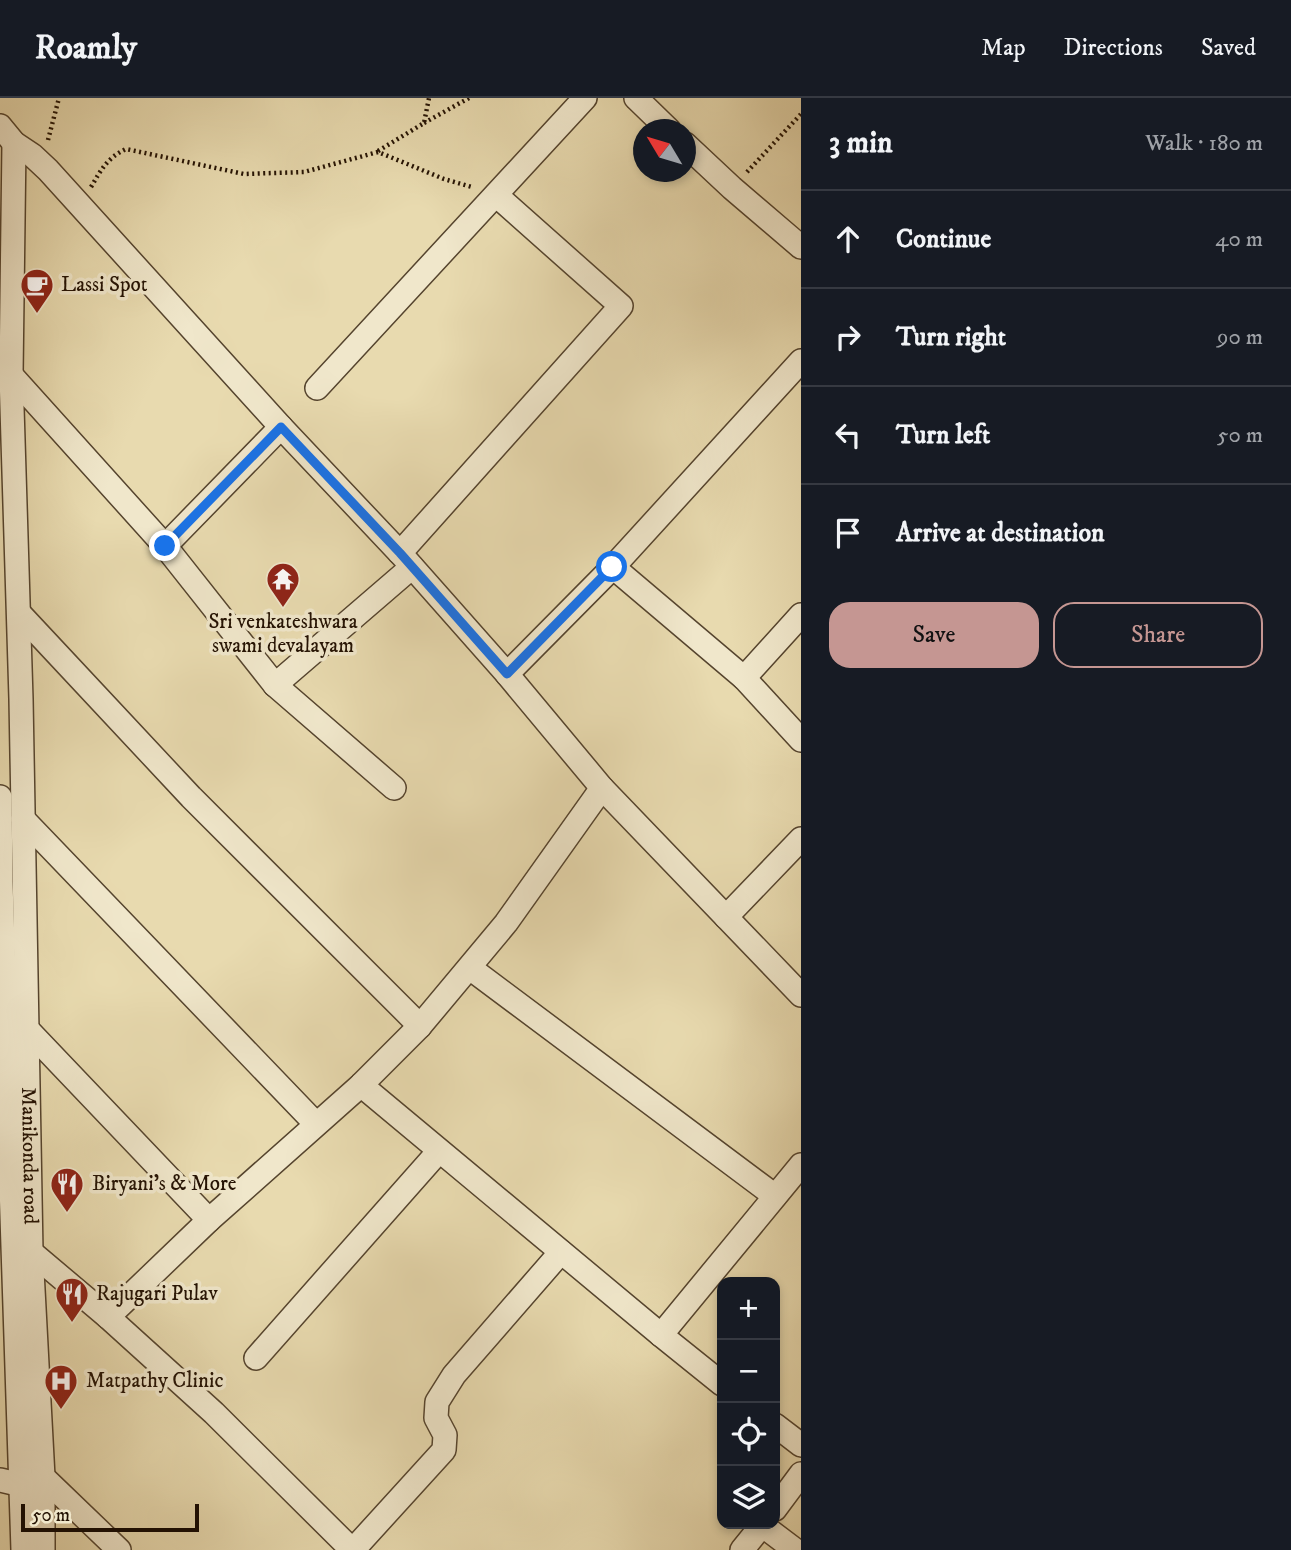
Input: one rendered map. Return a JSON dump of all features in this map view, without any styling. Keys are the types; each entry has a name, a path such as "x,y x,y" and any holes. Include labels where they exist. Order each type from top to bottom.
{"street":[{"path":"317,388 585,98"},
{"path":"636,98 658,119"},
{"path":"5,140 43,164 281,427 406,560 507,674 602,788 801,995"},
{"name":"Manikonda road","path":"5,140 19,613 31,1252 22,1481"},
{"path":"696,154 801,247"},
{"path":"275,685 406,560 621,306 496,195"},
{"path":"507,674 612,567 801,361"},
{"path":"11,375 165,546 275,685 394,788"},
{"path":"165,546 281,427"},
{"path":"612,567 744,678 801,740"},
{"path":"19,613 191,797 420,1026"},
{"path":"744,678 801,615"},
{"path":"107,1317 209,1220 361,1086 420,1026 506,923 602,788"},
{"name":"Manikonda road","path":"0,797 8,1264 22,1481"},
{"path":"23,818 316,1124"},
{"path":"726,917 801,839"},
{"path":"470,968 775,1196"},
{"path":"26,1028 209,1220"},
{"path":"361,1086 717,1380"},
{"path":"256,1358 439,1151"},
{"path":"661,1335 801,1165"},
{"path":"31,1252 214,1413 353,1550 444,1450 445,1435 436,1418 436,1402 454,1375 561,1252"},
{"path":"780,1429 801,1445"},
{"path":"780,1502 801,1474"},
{"path":"22,1481 23,1550"},
{"path":"22,1481 43,1550"},
{"path":"22,1481 119,1550"},
{"path":"742,1550 759,1529"},
{"path":"776,1529 795,1550"}],"path":[{"path":"43,164 59,98"},
{"path":"424,123 429,98"},
{"path":"79,206 105,163 126,149 244,174 304,172 377,152 469,98"},
{"path":"732,188 801,114"},
{"path":"377,152 444,179 496,195"}],"place":[{"name":"Lassi Spot","path":"37,315"},
{"name":"Sri venkateshwara swami devalayam","path":"283,609"},
{"name":"Biryani's & More","path":"67,1214"},
{"name":"Rajugari Pulav","path":"72,1324"},
{"name":"Matpathy Clinic","path":"61,1411"}],"route":[{"path":"165,546 281,427 400,553 507,674 612,567"}]}
